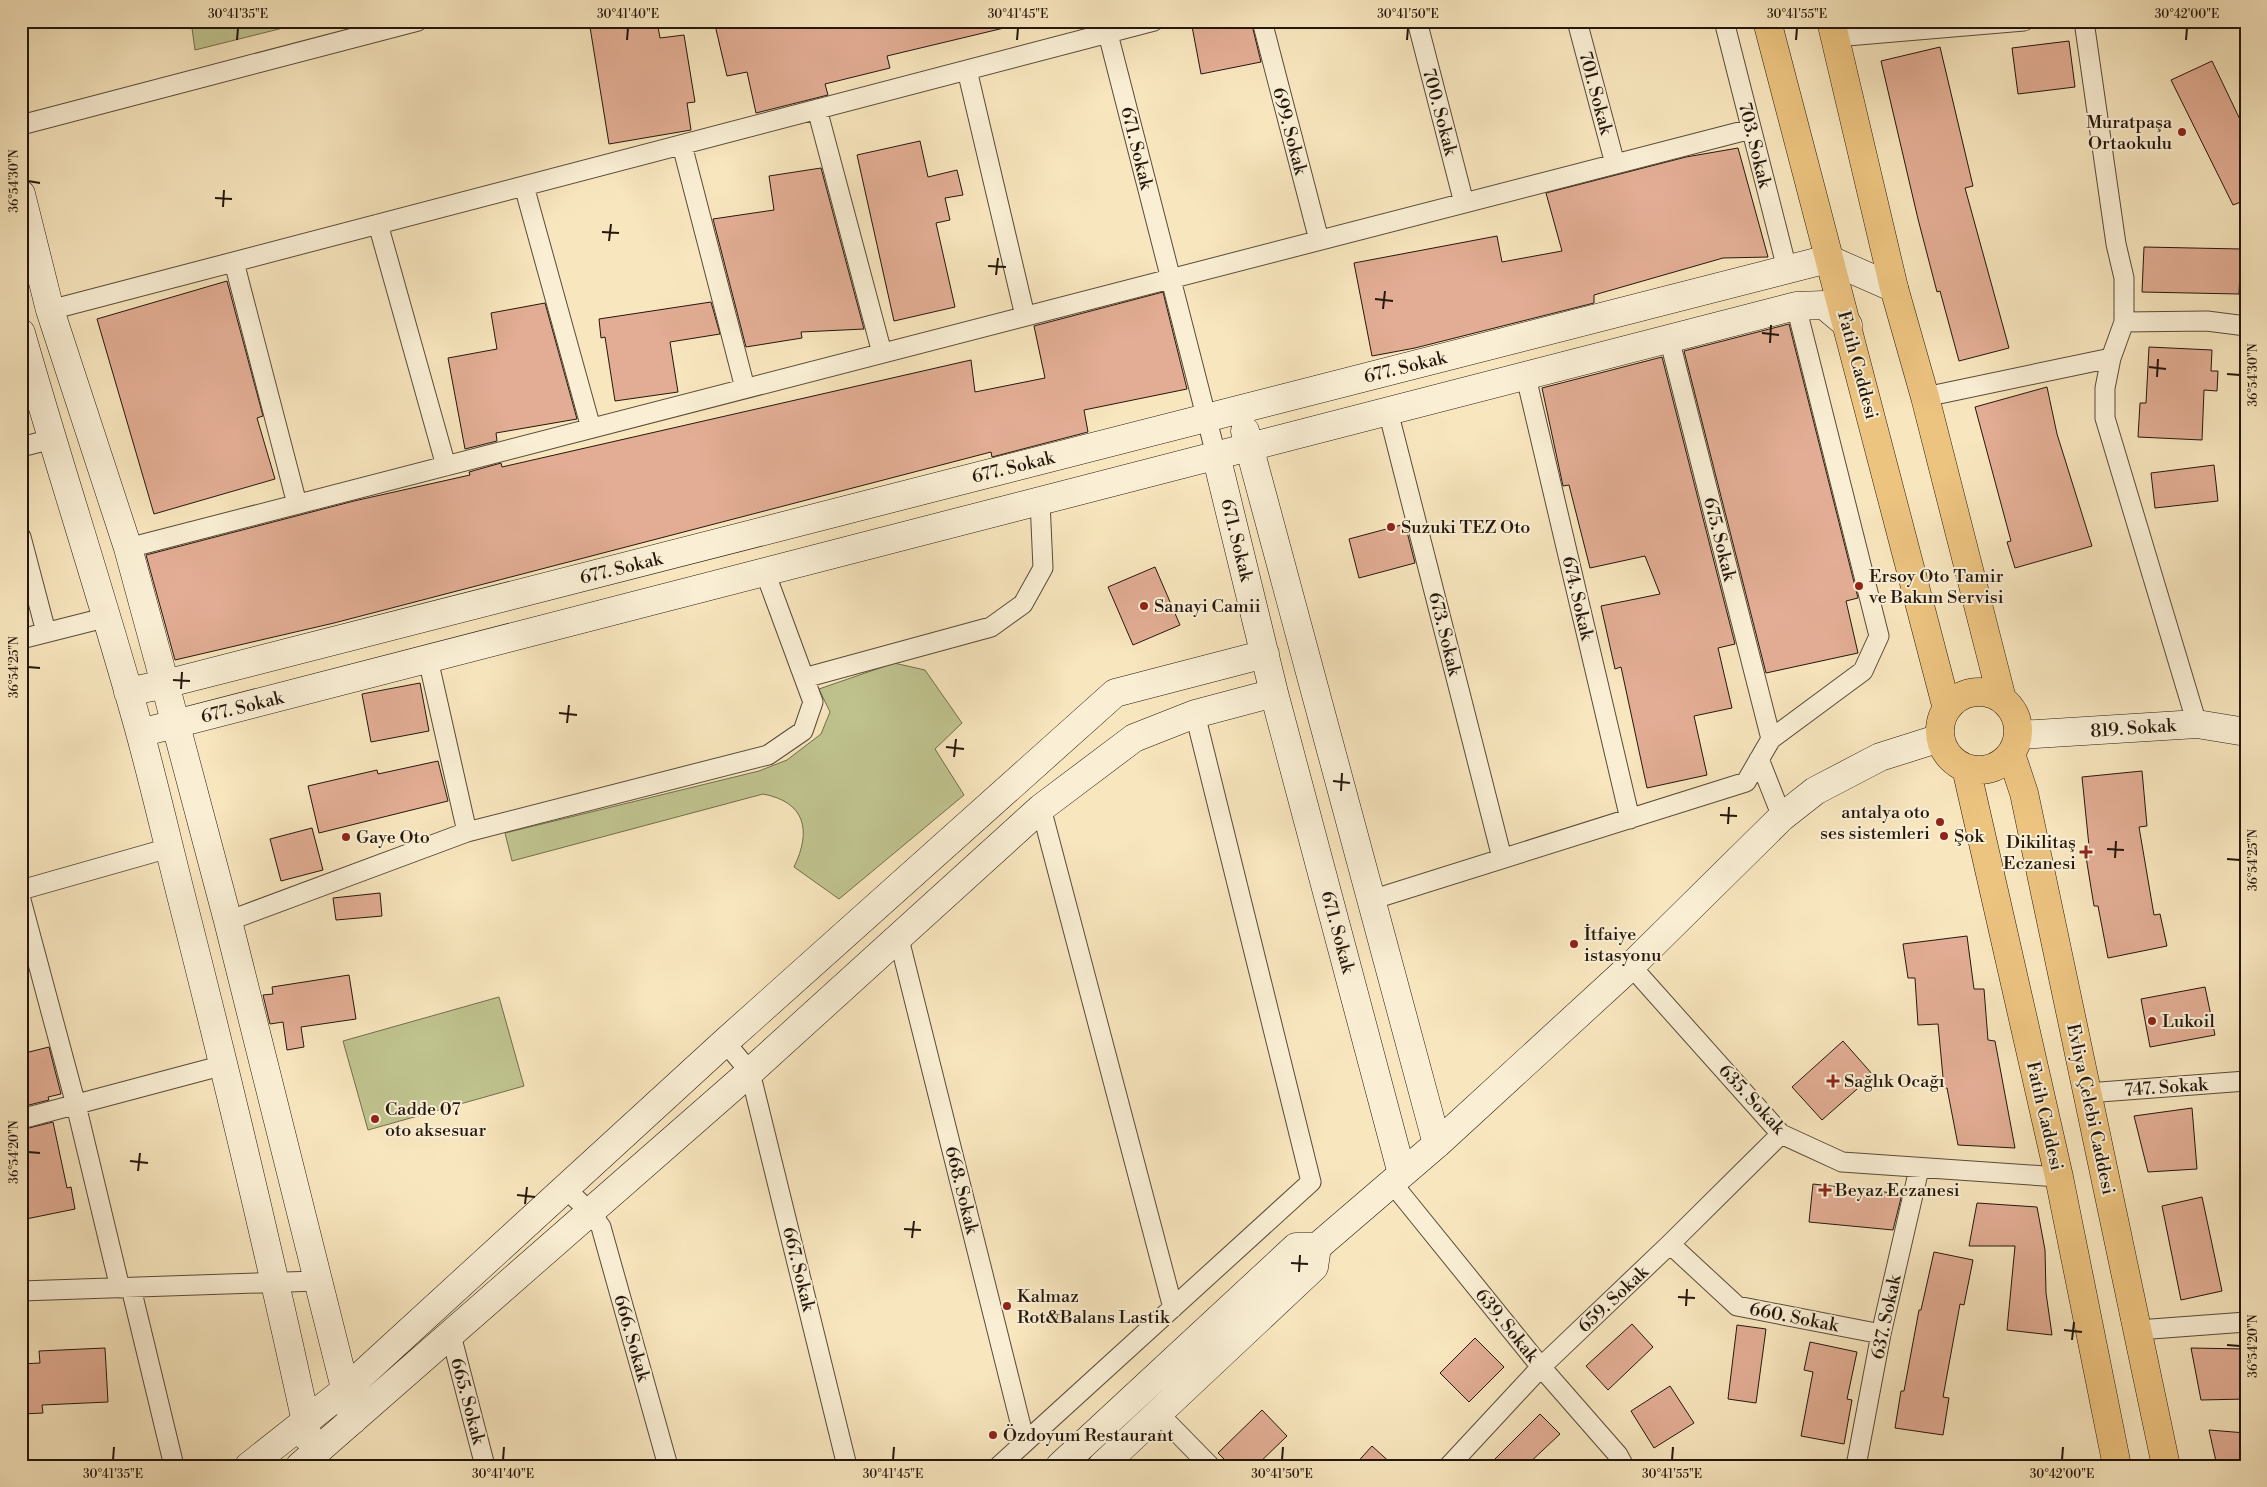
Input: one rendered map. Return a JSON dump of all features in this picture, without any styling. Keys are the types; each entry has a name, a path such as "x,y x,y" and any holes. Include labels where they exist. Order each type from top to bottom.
{"main road":[{"name":"Fatih Caddesi","path":"1767,21 1947,709"},
{"path":"1833,29 1894,288 2002,699 2015,715 2015,744 1996,767 1986,770 1966,768 1949,756 1940,738 1940,728 1947,709 1963,696 1972,692 1988,693 2002,699"},
{"name":"Evliya Çelebi Caddesi","path":"2015,744 2166,1466"},
{"name":"Fatih Caddesi","path":"1966,768 2059,1177 2117,1466"}],"street":[{"path":"21,125 418,21"},
{"path":"21,319 967,70 1106,27 1154,21"},
{"name":"699. Sokak","path":"1262,21 1319,240"},
{"name":"700. Sokak","path":"1416,21 1464,203"},
{"name":"701. Sokak","path":"1577,21 1614,164"},
{"name":"703. Sokak","path":"1724,21 1787,269"},
{"path":"1833,29 2024,21"},
{"path":"2084,21 2116,244 2124,278 2124,322 2111,358 2105,388 2105,418 2197,724"},
{"name":"671. Sokak","path":"1106,27 1216,455 1397,1179"},
{"path":"967,70 1025,316"},
{"path":"817,109 882,353"},
{"path":"89,558 1751,129"},
{"path":"682,145 746,388"},
{"path":"524,186 591,428"},
{"path":"21,194 50,310 128,548 176,724 228,921 353,1420"},
{"path":"378,224 446,466"},
{"path":"1828,259 1894,288"},
{"name":"677. Sokak","path":"128,692 1828,259"},
{"path":"234,262 297,504"},
{"name":"677. Sokak","path":"140,733 1796,306 1824,304 1848,326"},
{"path":"1371,900 1746,782 1771,740 1863,671 1880,636 1796,306"},
{"path":"2124,322 2207,321 2246,326"},
{"path":"21,333 108,617 140,733 224,1065 276,1284 306,1422 306,1464"},
{"name":"675. Sokak","path":"1669,338 1771,740"},
{"path":"1924,397 2111,358"},
{"name":"674. Sokak","path":"1526,377 1630,819"},
{"name":"671. Sokak","path":"1240,409 1437,1144"},
{"name":"673. Sokak","path":"1388,411 1502,858"},
{"path":"21,447 52,439"},
{"path":"804,678 991,627 1023,604 1044,568 1040,501"},
{"path":"21,537 46,632"},
{"path":"228,921 467,832 768,755 803,731 813,702 765,572"},
{"path":"21,638 108,617"},
{"path":"249,1466 345,1390 725,1042 1115,693 1265,654"},
{"path":"428,659 467,832"},
{"path":"306,1464 353,1420 750,1072 1041,808 1134,738 1195,714 1274,693"},
{"path":"999,1466 1311,1182 1195,714"},
{"name":"819. Sokak","path":"2015,744 2197,724 2246,732"},
{"path":"1102,1466 1160,1414 1314,1267 1318,1247 1437,1144 1632,966 1782,817 1814,791 1880,757 1940,738"},
{"path":"1759,759 1782,817"},
{"path":"1041,808 1173,1308"},
{"path":"21,890 169,848"},
{"path":"21,900 174,1466"},
{"name":"668. Sokak","path":"899,938 1025,1442"},
{"name":"635. Sokak","path":"1632,966 1781,1134 1842,1162 1919,1169 2059,1177"},
{"path":"725,1042 750,1072"},
{"path":"21,1119 224,1065"},
{"name":"667. Sokak","path":"750,1072 847,1466"},
{"name":"747. Sokak","path":"2087,1093 2246,1081"},
{"name":"659. Sokak","path":"1449,1466 1541,1367 1670,1244 1781,1134"},
{"name":"637. Sokak","path":"1856,1466 1882,1334 1919,1169"},
{"name":"639. Sokak","path":"1397,1179 1541,1367 1618,1455 1624,1466"},
{"name":"666. Sokak","path":"565,1188 591,1213 601,1227 668,1466"},
{"name":"660. Sokak","path":"1670,1244 1738,1306 1882,1334"},
{"path":"1060,1466 1296,1247 1318,1247"},
{"path":"21,1292 318,1281"},
{"path":"2138,1330 2246,1322"},
{"name":"665. Sokak","path":"451,1336 485,1466"},
{"path":"1160,1414 1210,1466"}],"green space":[{"path":"191,21 311,21 195,50"},
{"path":"894,663 925,670 962,723 935,749 964,795 839,899 794,867 803,841 801,820 796,811 788,804 763,794 512,861 505,833 759,771 787,760 821,734 830,712 819,689"},
{"path":"499,997 524,1086 368,1130 343,1041"}],"building":[{"path":"589,21 657,21 660,38 684,35 695,102 687,103 691,130 609,144"},
{"path":"714,21 1003,21 1004,28 887,56 890,68 825,84 828,95 756,113 747,72 727,76"},
{"path":"1191,21 1251,21 1261,62 1201,74"},
{"path":"2069,41 2075,87 2018,94 2012,48"},
{"path":"1940,47 1973,186 1965,188 2009,348 1959,361 1940,291 1937,292 1918,219 1881,61"},
{"path":"2212,61 2246,132 2246,200 2233,205 2171,80"},
{"path":"920,141 928,177 957,170 963,195 945,198 950,220 936,223 955,307 894,321 857,155"},
{"path":"1738,148 1768,257 1723,258 1594,295 1594,303 1415,348 1372,356 1354,263 1497,236 1502,262 1562,251 1546,193 1686,157"},
{"path":"821,168 864,329 801,332 802,338 746,347 713,219 774,210 769,176"},
{"path":"2144,247 2241,249 2239,294 2142,292"},
{"path":"227,281 263,416 257,418 275,479 154,514 97,319"},
{"path":"1163,292 1187,389 1084,410 1088,432 992,457 991,452 334,623 175,660 146,555 354,501 470,475 469,472 501,463 502,467 971,360 975,392 1045,378 1034,326"},
{"path":"711,302 720,334 670,342 678,392 615,401 605,337 601,338 599,319"},
{"path":"545,303 577,419 496,433 497,441 465,449 448,358 497,349 491,313"},
{"path":"1789,324 1858,598 1846,601 1858,653 1766,673 1684,351"},
{"path":"2149,347 2212,350 2211,371 2218,371 2217,391 2204,390 2202,440 2138,437 2140,403 2146,403"},
{"path":"1662,357 1735,644 1718,648 1732,708 1694,716 1707,775 1647,788 1621,667 1615,669 1601,606 1660,594 1645,556 1590,568 1569,485 1563,486 1542,388"},
{"path":"2047,387 2057,434 2092,546 2015,568 2007,542 2011,541 1975,407"},
{"path":"2214,465 2218,501 2155,508 2151,473"},
{"path":"1405,524 1415,563 1359,578 1349,539"},
{"name":"Sanayi Camii","path":"1155,567 1180,625 1133,645 1108,587"},
{"path":"420,683 429,731 371,742 362,694"},
{"path":"438,761 448,801 319,833 308,786 377,770 378,774"},
{"path":"2142,771 2147,826 2139,827 2154,915 2160,914 2167,946 2108,958 2098,906 2094,906 2086,857 2090,856 2082,777"},
{"path":"312,828 323,870 281,881 270,839"},
{"path":"380,893 382,916 336,920 333,898"},
{"path":"1967,936 1974,989 1984,989 1988,1040 1995,1041 2015,1148 1958,1145 1947,1088 1944,1088 1938,1024 1918,1025 1915,978 1908,978 1903,944"},
{"path":"349,975 356,1019 301,1027 304,1047 287,1050 283,1022 270,1024 263,995 273,994 272,987"},
{"path":"2205,987 2215,1035 2150,1047 2141,999"},
{"name":"Sağlık Ocağı","path":"1843,1041 1873,1075 1822,1120 1792,1087"},
{"path":"49,1047 61,1094 48,1097 49,1100 21,1107 21,1054"},
{"path":"2192,1108 2197,1169 2148,1172 2134,1116"},
{"path":"53,1122 67,1188 71,1187 75,1209 21,1220 21,1130"},
{"path":"1813,1184 1902,1194 1893,1230 1809,1222"},
{"path":"2202,1197 2222,1291 2181,1300 2162,1206"},
{"path":"1977,1203 2037,1207 2045,1250 2046,1293 2052,1335 2007,1330 2015,1246 1969,1246"},
{"path":"1934,1252 1973,1260 1964,1305 1960,1304 1943,1397 1949,1398 1943,1435 1895,1428 1901,1391 1904,1391 1919,1310 1921,1310"},
{"path":"1632,1324 1653,1347 1608,1390 1586,1366"},
{"path":"1737,1325 1766,1329 1756,1403 1728,1399"},
{"path":"1475,1338 1504,1367 1469,1402 1440,1373"},
{"path":"1810,1342 1857,1352 1847,1399 1852,1400 1844,1444 1801,1436 1813,1372 1804,1370"},
{"path":"105,1348 108,1402 42,1405 43,1413 21,1414 21,1364 40,1363 39,1351"},
{"path":"2191,1348 2246,1349 2246,1399 2201,1400"},
{"path":"1670,1386 1694,1423 1654,1448 1631,1411"},
{"path":"1262,1410 1287,1436 1256,1466 1231,1466 1218,1453"},
{"path":"1540,1414 1560,1434 1526,1466 1488,1466"},
{"path":"2209,1430 2246,1433 2246,1466 2217,1466"},
{"path":"1372,1446 1394,1466 1354,1466"}],"place":[{"name":"Muratpaşa Ortaokulu","path":"2182,132"},
{"name":"Suzuki TEZ Oto","path":"1391,527"},
{"name":"Ersoy Oto Tamir ve Bakım Servisi","path":"1859,586"},
{"name":"Sanayi Camii","path":"1144,606"},
{"name":"antalya oto ses sistemleri","path":"1940,822"},
{"name":"Şok","path":"1944,836"},
{"name":"Gaye Oto","path":"346,837"},
{"name":"Dikilitaş Eczanesi","path":"2086,852"},
{"name":"İtfaiye istasyonu","path":"1574,944"},
{"name":"Lukoil","path":"2152,1021"},
{"name":"Sağlık Ocağı","path":"1833,1081"},
{"name":"Cadde 07 oto aksesuar","path":"375,1119"},
{"name":"Beyaz Eczanesi","path":"1825,1190"},
{"name":"Kalmaz Rot&Balans Lastik","path":"1007,1306"},
{"name":"Özdoyum Restaurant","path":"993,1435"}]}
